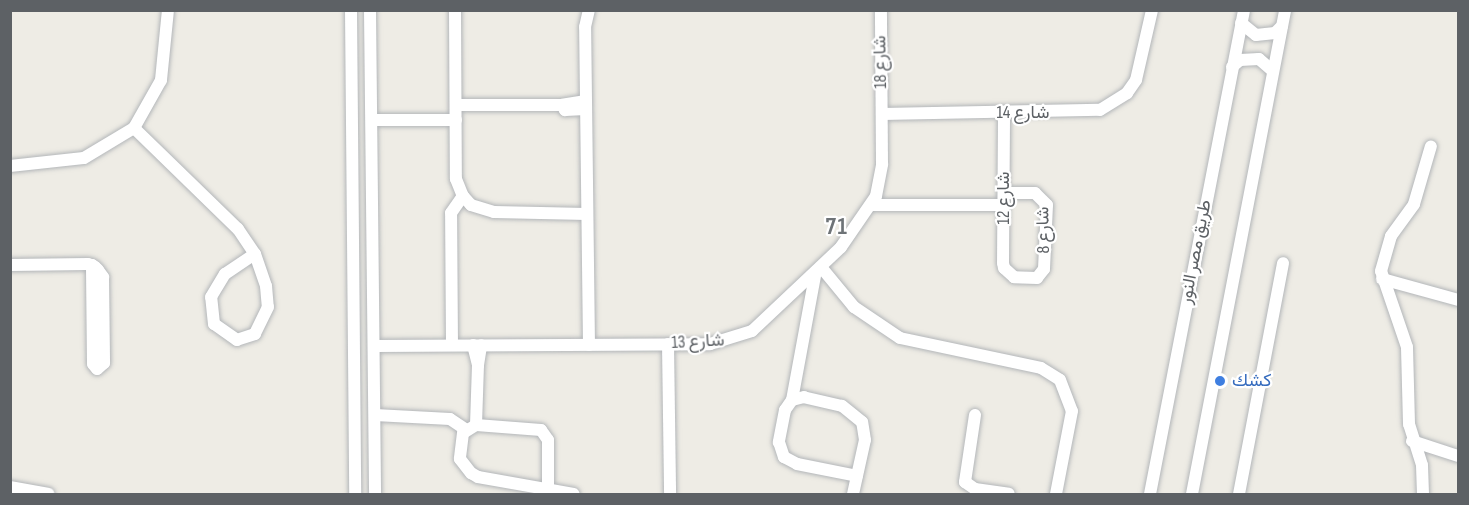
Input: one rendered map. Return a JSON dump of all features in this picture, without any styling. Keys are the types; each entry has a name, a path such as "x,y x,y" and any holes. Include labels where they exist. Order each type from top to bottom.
{"street":[{"path":"10,166 84,158 134,128 161,80 168,10"},
{"path":"351,10 355,495"},
{"path":"370,10 375,495"},
{"path":"455,10 456,179 463,196 471,205 494,212 587,214"},
{"path":"589,10 586,105 589,345"},
{"name":"شارع 18","path":"880,10 882,114"},
{"name":"شارع 14","path":"882,114 1100,110 1127,93 1142,65 1152,10"},
{"path":"1192,495 1285,10"},
{"path":"1242,17 1256,35 1275,33 1282,26"},
{"name":"طريق مصر النور","path":"1150,495 1242,17"},
{"path":"1232,67 1249,58 1259,59 1273,71"},
{"path":"456,105 586,105"},
{"name":"شارع 12","path":"1004,113 1003,263 1014,277"},
{"name":"شارع 13","path":"374,346 721,343 742,336 819,269 859,226 872,205 881,175 882,114"},
{"path":"372,120 456,120"},
{"path":"134,128 238,229 255,254 266,286 265,317 255,334 247,339 228,337 211,315 213,288 255,254"},
{"path":"1423,495 1422,465 1412,441 1407,347 1382,279 1391,236 1414,204 1431,146"},
{"name":"شارع 8","path":"1004,199 1035,193 1047,205 1044,269 1036,278 1014,277"},
{"path":"452,345 451,213 463,196"},
{"path":"872,205 1004,199"},
{"path":"1239,495 1283,263"},
{"path":"10,265 92,265 103,277 104,363 100,369 93,364 92,265"},
{"path":"819,269 792,400 785,410 779,442 784,457 797,464 857,477"},
{"path":"819,269 854,307 900,338 1041,368 1060,380 1072,411 1056,495"},
{"path":"1382,279 1458,300"},
{"path":"668,344 670,495"},
{"path":"477,345 478,365 471,427 460,459 471,473 574,495"},
{"path":"792,400 804,397 842,406 856,415 865,440 853,495"},
{"path":"375,415 450,419 471,427 533,427 544,433 548,490"},
{"path":"975,415 965,482 975,489 1009,495"},
{"path":"1412,441 1458,456"},
{"path":"10,487 48,495"}],"place":[{"name":"كشك","path":"1220,381"}],"district":[{"name":"71","path":"837,227"}]}
